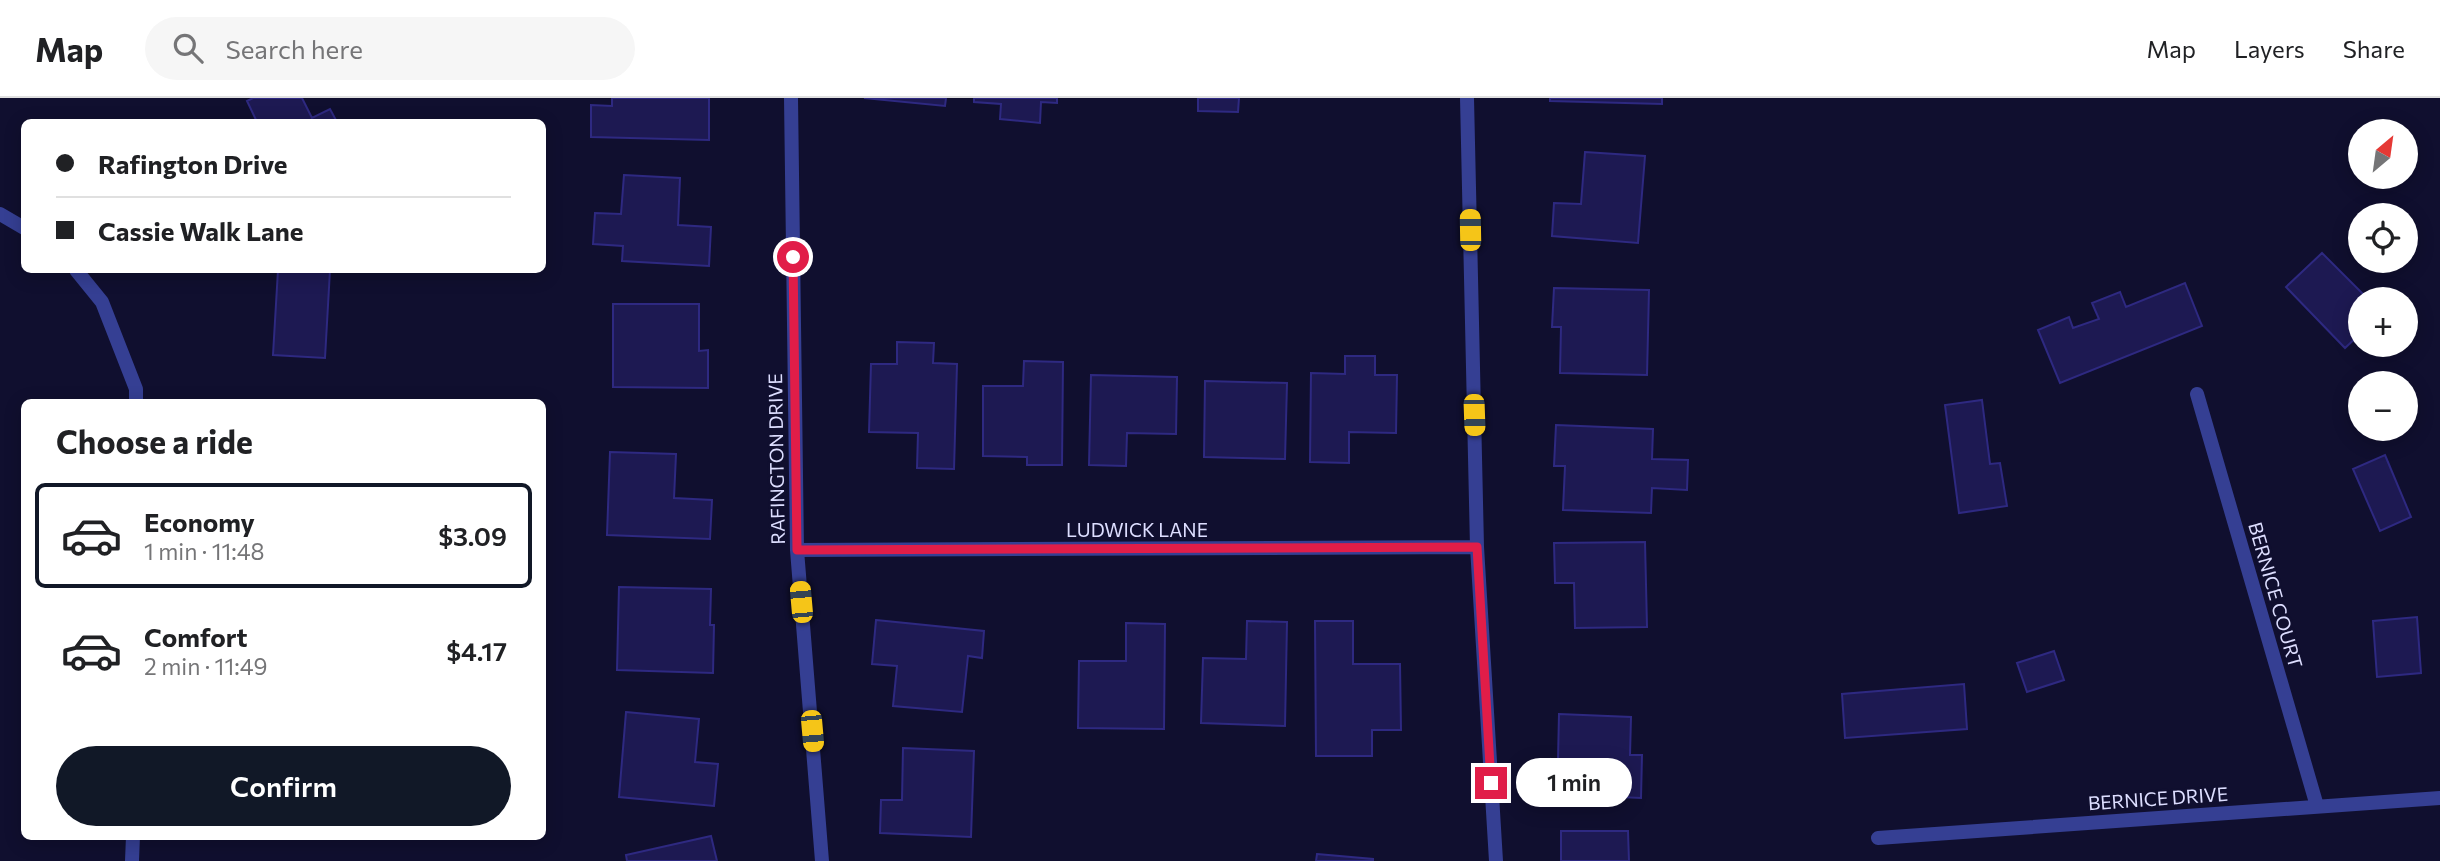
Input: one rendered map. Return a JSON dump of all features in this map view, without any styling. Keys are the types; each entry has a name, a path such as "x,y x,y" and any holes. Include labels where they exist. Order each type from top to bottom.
{"street":[{"name":"RAFINGTON DRIVE","path":"791,98 797,550 822,861"},
{"path":"1468,98 1477,547 1496,861"},
{"path":"0,214 21,226"},
{"path":"78,273 102,302 136,389 136,399"},
{"name":"BERNICE COURT","path":"2197,394 2317,806"},
{"name":"LUDWICK LANE","path":"797,550 1477,547"},
{"name":"BERNICE DRIVE","path":"1878,838 2440,798"},
{"path":"132,861 133,840"}],"building":[{"path":"253,98 302,98 312,118 330,109 335,119 256,119 247,101"},
{"path":"612,98 709,98 709,140 591,137 591,105 612,106"},
{"path":"864,98 946,98 945,106"},
{"path":"974,98 1057,98 1057,103 1041,102 1040,123 1000,119 1001,104 974,102"},
{"path":"1198,98 1239,98 1238,112 1198,111"},
{"path":"1550,98 1662,98 1662,104 1550,101"},
{"path":"1585,152 1645,156 1638,243 1552,236 1554,203 1581,204"},
{"path":"624,175 680,178 678,225 711,227 709,266 622,261 623,246 593,244 595,213 621,214"},
{"path":"2322,253 2356,287 2348,287 2348,345 2345,348 2286,287"},
{"path":"278,273 330,273 325,358 273,355"},
{"path":"2185,283 2202,326 2060,383 2038,330 2069,317 2073,328 2099,319 2092,303 2120,292 2126,307"},
{"path":"1554,288 1649,290 1647,375 1560,373 1561,327 1552,327"},
{"path":"613,304 699,304 699,351 708,350 708,388 613,387"},
{"path":"897,342 934,343 933,363 957,364 954,469 917,468 918,433 869,432 871,364 897,364"},
{"path":"1345,356 1375,356 1375,375 1397,375 1396,433 1349,432 1349,463 1310,462 1311,373 1345,374"},
{"path":"1024,361 1063,362 1062,465 1027,465 1027,457 983,456 983,386 1023,386"},
{"path":"1091,375 1177,377 1176,434 1127,433 1126,466 1089,465"},
{"path":"1205,381 1287,383 1285,459 1204,457"},
{"path":"1982,400 1990,464 2000,463 2007,506 1959,513 1945,405"},
{"path":"1556,425 1653,429 1652,459 1688,460 1687,490 1652,488 1651,513 1563,510 1565,466 1554,466"},
{"path":"610,452 676,454 674,498 712,500 710,539 607,535"},
{"path":"2385,455 2411,517 2380,531 2353,469"},
{"path":"1645,542 1647,627 1575,628 1574,583 1555,583 1554,543"},
{"path":"619,587 711,589 710,625 714,625 713,673 617,670"},
{"path":"2417,617 2421,673 2377,677 2373,621"},
{"path":"876,620 984,631 982,658 968,656 962,712 893,706 897,666 872,664"},
{"path":"1247,621 1287,622 1285,726 1201,723 1203,658 1246,659"},
{"path":"1315,621 1353,621 1353,664 1400,664 1401,730 1372,730 1372,756 1316,756"},
{"path":"1126,623 1165,624 1164,729 1078,728 1079,661 1126,661"},
{"path":"2054,651 2064,680 2027,692 2017,663"},
{"path":"1964,684 1967,729 1845,738 1842,694"},
{"path":"626,712 699,719 695,762 718,764 714,806 619,797"},
{"path":"1559,714 1631,717 1630,755 1642,755 1641,798 1550,794 1551,759 1558,760"},
{"path":"903,748 974,751 971,837 880,833 881,800 902,800"},
{"path":"1561,831 1628,831 1629,861 1561,861"},
{"path":"711,836 717,861 627,861 626,855"},
{"path":"1317,854 1373,859 1373,861 1316,861"}],"route":[{"path":"793,257 797,550 1477,547 1491,783"}]}
